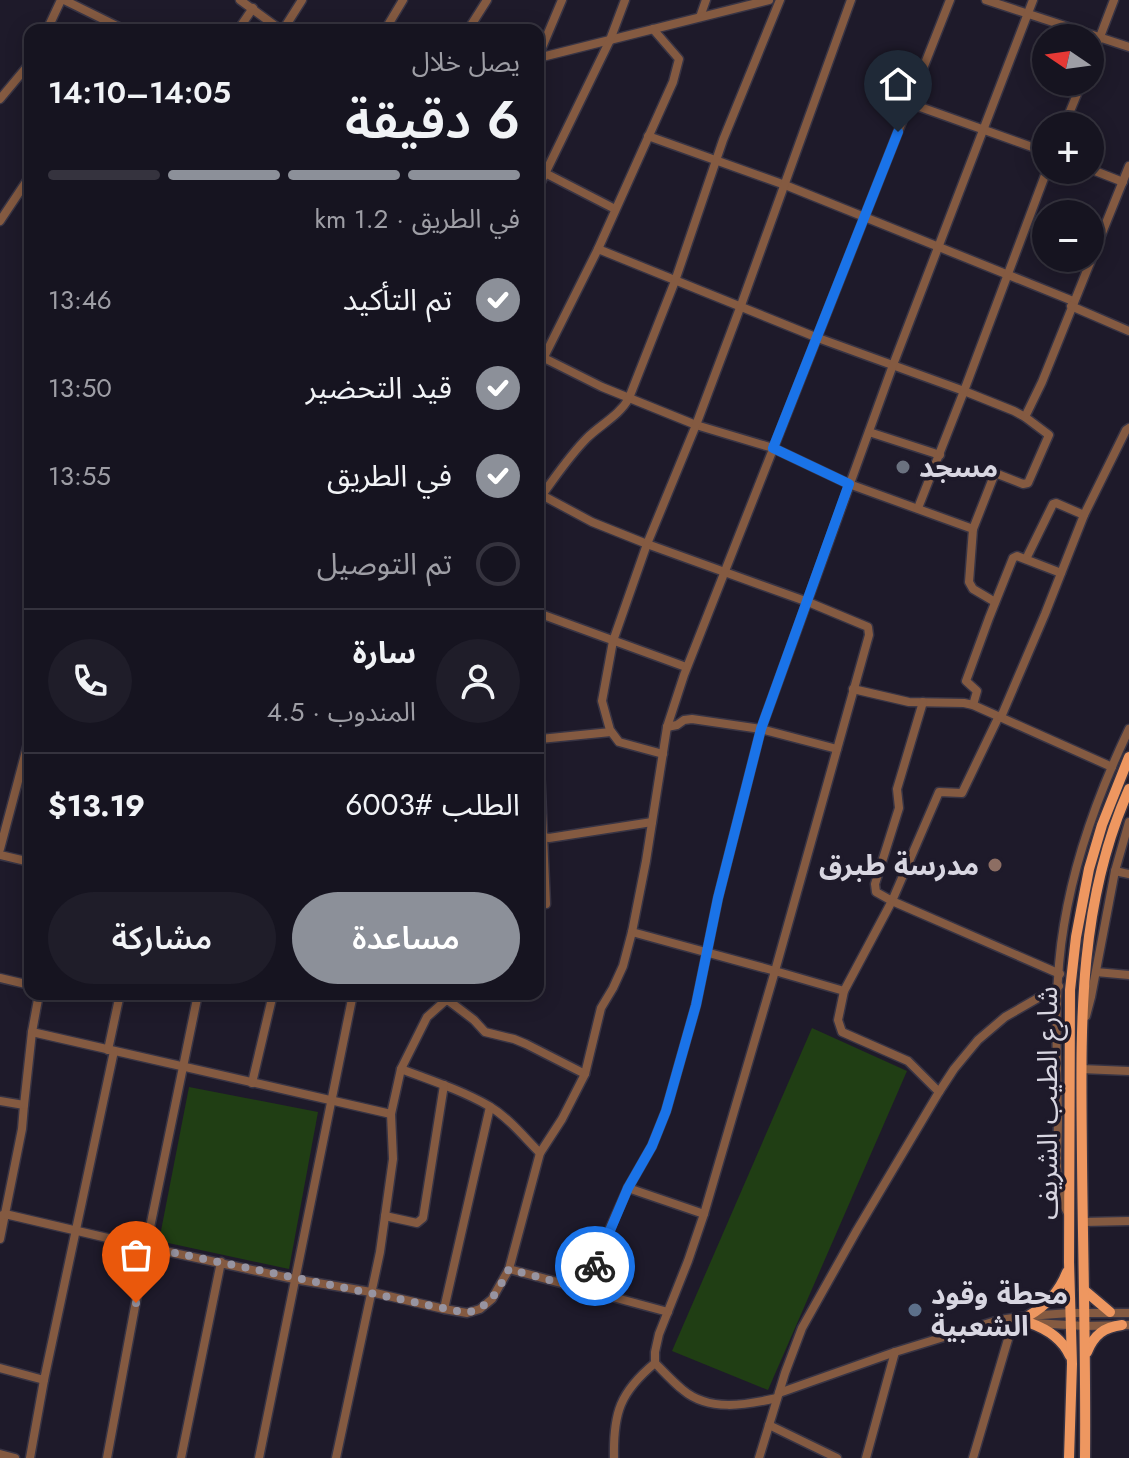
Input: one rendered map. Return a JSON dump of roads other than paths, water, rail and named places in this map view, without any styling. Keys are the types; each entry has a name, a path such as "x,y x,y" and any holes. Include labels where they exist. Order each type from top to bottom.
{"main road":[{"name":"شارع الطيب الشريف","path":"1069,1458 1072,1364 1069,1262 1070,990 1089,869 1102,825 1129,757"},
{"name":"شارع الطيب الشريف","path":"1085,1458 1081,1069 1087,946 1111,838 1129,789"},
{"path":"1022,1319 1039,1310 1056,1292 1069,1262"},
{"path":"1084,1289 1110,1312"},
{"path":"1022,1319 1058,1338 1068,1351 1072,1364"},
{"path":"1086,1354 1103,1330 1126,1325"}],"street":[{"path":"50,24 63,0 113,24"},
{"path":"240,0 274,24"},
{"path":"286,24 302,0"},
{"path":"389,24 403,0"},
{"path":"472,24 487,0"},
{"path":"544,44 562,0"},
{"path":"615,209 545,173 610,40 625,0"},
{"path":"700,17 706,0"},
{"path":"544,56 769,0"},
{"path":"544,491 588,437 621,409 629,398 675,281 716,161 780,0"},
{"path":"663,754 619,742 611,732 602,701 613,641 647,544 740,308 851,0"},
{"path":"3,1215 294,1279 467,1313 480,1309 492,1299 509,1269 540,1153 585,1074 601,1008 623,966 632,932 667,727 686,667 950,0"},
{"path":"986,0 1057,24"},
{"path":"586,1290 628,1188 652,1146 666,1111 696,1005 706,951 761,729 893,365 1033,0"},
{"path":"1104,27 1114,0"},
{"path":"242,24 253,8"},
{"path":"544,350 598,249 673,82 679,59 653,29"},
{"path":"1104,39 1129,47"},
{"path":"0,99 24,70"},
{"path":"909,103 1032,147"},
{"path":"648,136 785,185 939,247 1129,331"},
{"path":"1025,417 1129,166"},
{"path":"1104,175 1123,182"},
{"path":"918,508 1042,184"},
{"path":"0,221 24,185"},
{"path":"598,249 740,308 1014,411 1049,435 1028,483 1023,484 995,473 973,529 970,586 995,602"},
{"path":"544,358 602,387 696,425 773,448 849,484 973,529"},
{"path":"939,1092 908,1061 842,1032 838,1020 844,991 892,901 939,792 962,793 1000,717 1084,515 1129,428"},
{"path":"869,432 940,455"},
{"path":"544,499 647,544 868,627 869,635 775,971 704,1214 659,1334 655,1363 685,1392 704,1402 726,1406 778,1396 895,1352 987,1323 1070,1313 1129,1313"},
{"path":"1026,559 1053,504 1084,515"},
{"path":"973,705 977,691 966,681 1013,558 1026,559 1061,573"},
{"path":"544,615 686,667"},
{"path":"853,689 909,702 973,705 1112,767"},
{"path":"923,702 897,789 899,808 876,892 1060,974"},
{"path":"667,727 692,719 761,729 837,749"},
{"path":"1071,1218 1063,1206 1059,1181 1057,1040 1063,928 1076,866 1090,821 1129,729"},
{"path":"544,739 611,732"},
{"path":"24,759 0,852 24,860"},
{"path":"546,904 544,837 652,822"},
{"path":"1082,1025 1088,1011 1115,871 1129,822"},
{"path":"1115,871 1129,874"},
{"path":"632,932 844,991"},
{"path":"1096,972 1129,975"},
{"path":"0,978 24,984"},
{"path":"759,1458 802,1328 939,1092 978,1040 1005,1017 1059,986"},
{"path":"0,1239 22,1129 38,1000"},
{"path":"30,1458 119,1000"},
{"path":"107,1458 197,1000"},
{"path":"252,1083 272,1000"},
{"path":"259,1458 352,1000"},
{"path":"336,1458 385,1216 393,1159 391,1114 401,1069 427,1017 449,1001 485,1032 526,1044 585,1074"},
{"path":"32,1032 391,1114"},
{"path":"401,1069 490,1107 510,1122 540,1153"},
{"path":"1081,1069 1129,1071"},
{"path":"385,1216 417,1223 423,1218 444,1085"},
{"path":"0,1101 24,1105"},
{"path":"444,1309 490,1107"},
{"path":"628,1188 704,1214"},
{"path":"1083,1222 1129,1221"},
{"path":"181,1458 221,1262"},
{"path":"509,1269 668,1312"},
{"path":"1022,1319 1071,1326 1126,1325"},
{"path":"973,1458 1022,1319"},
{"path":"866,1458 895,1352"},
{"path":"614,1458 617,1410 637,1378 655,1363"},
{"path":"0,1368 44,1380"},
{"path":"769,1425 837,1458"},
{"path":"0,1454 15,1458"}],"place":[{"name":"مسجد","path":"903,467"},
{"name":"مدرسة طبرق","path":"995,865"},
{"name":"محطة وقود الشعبية","path":"915,1310"}]}
